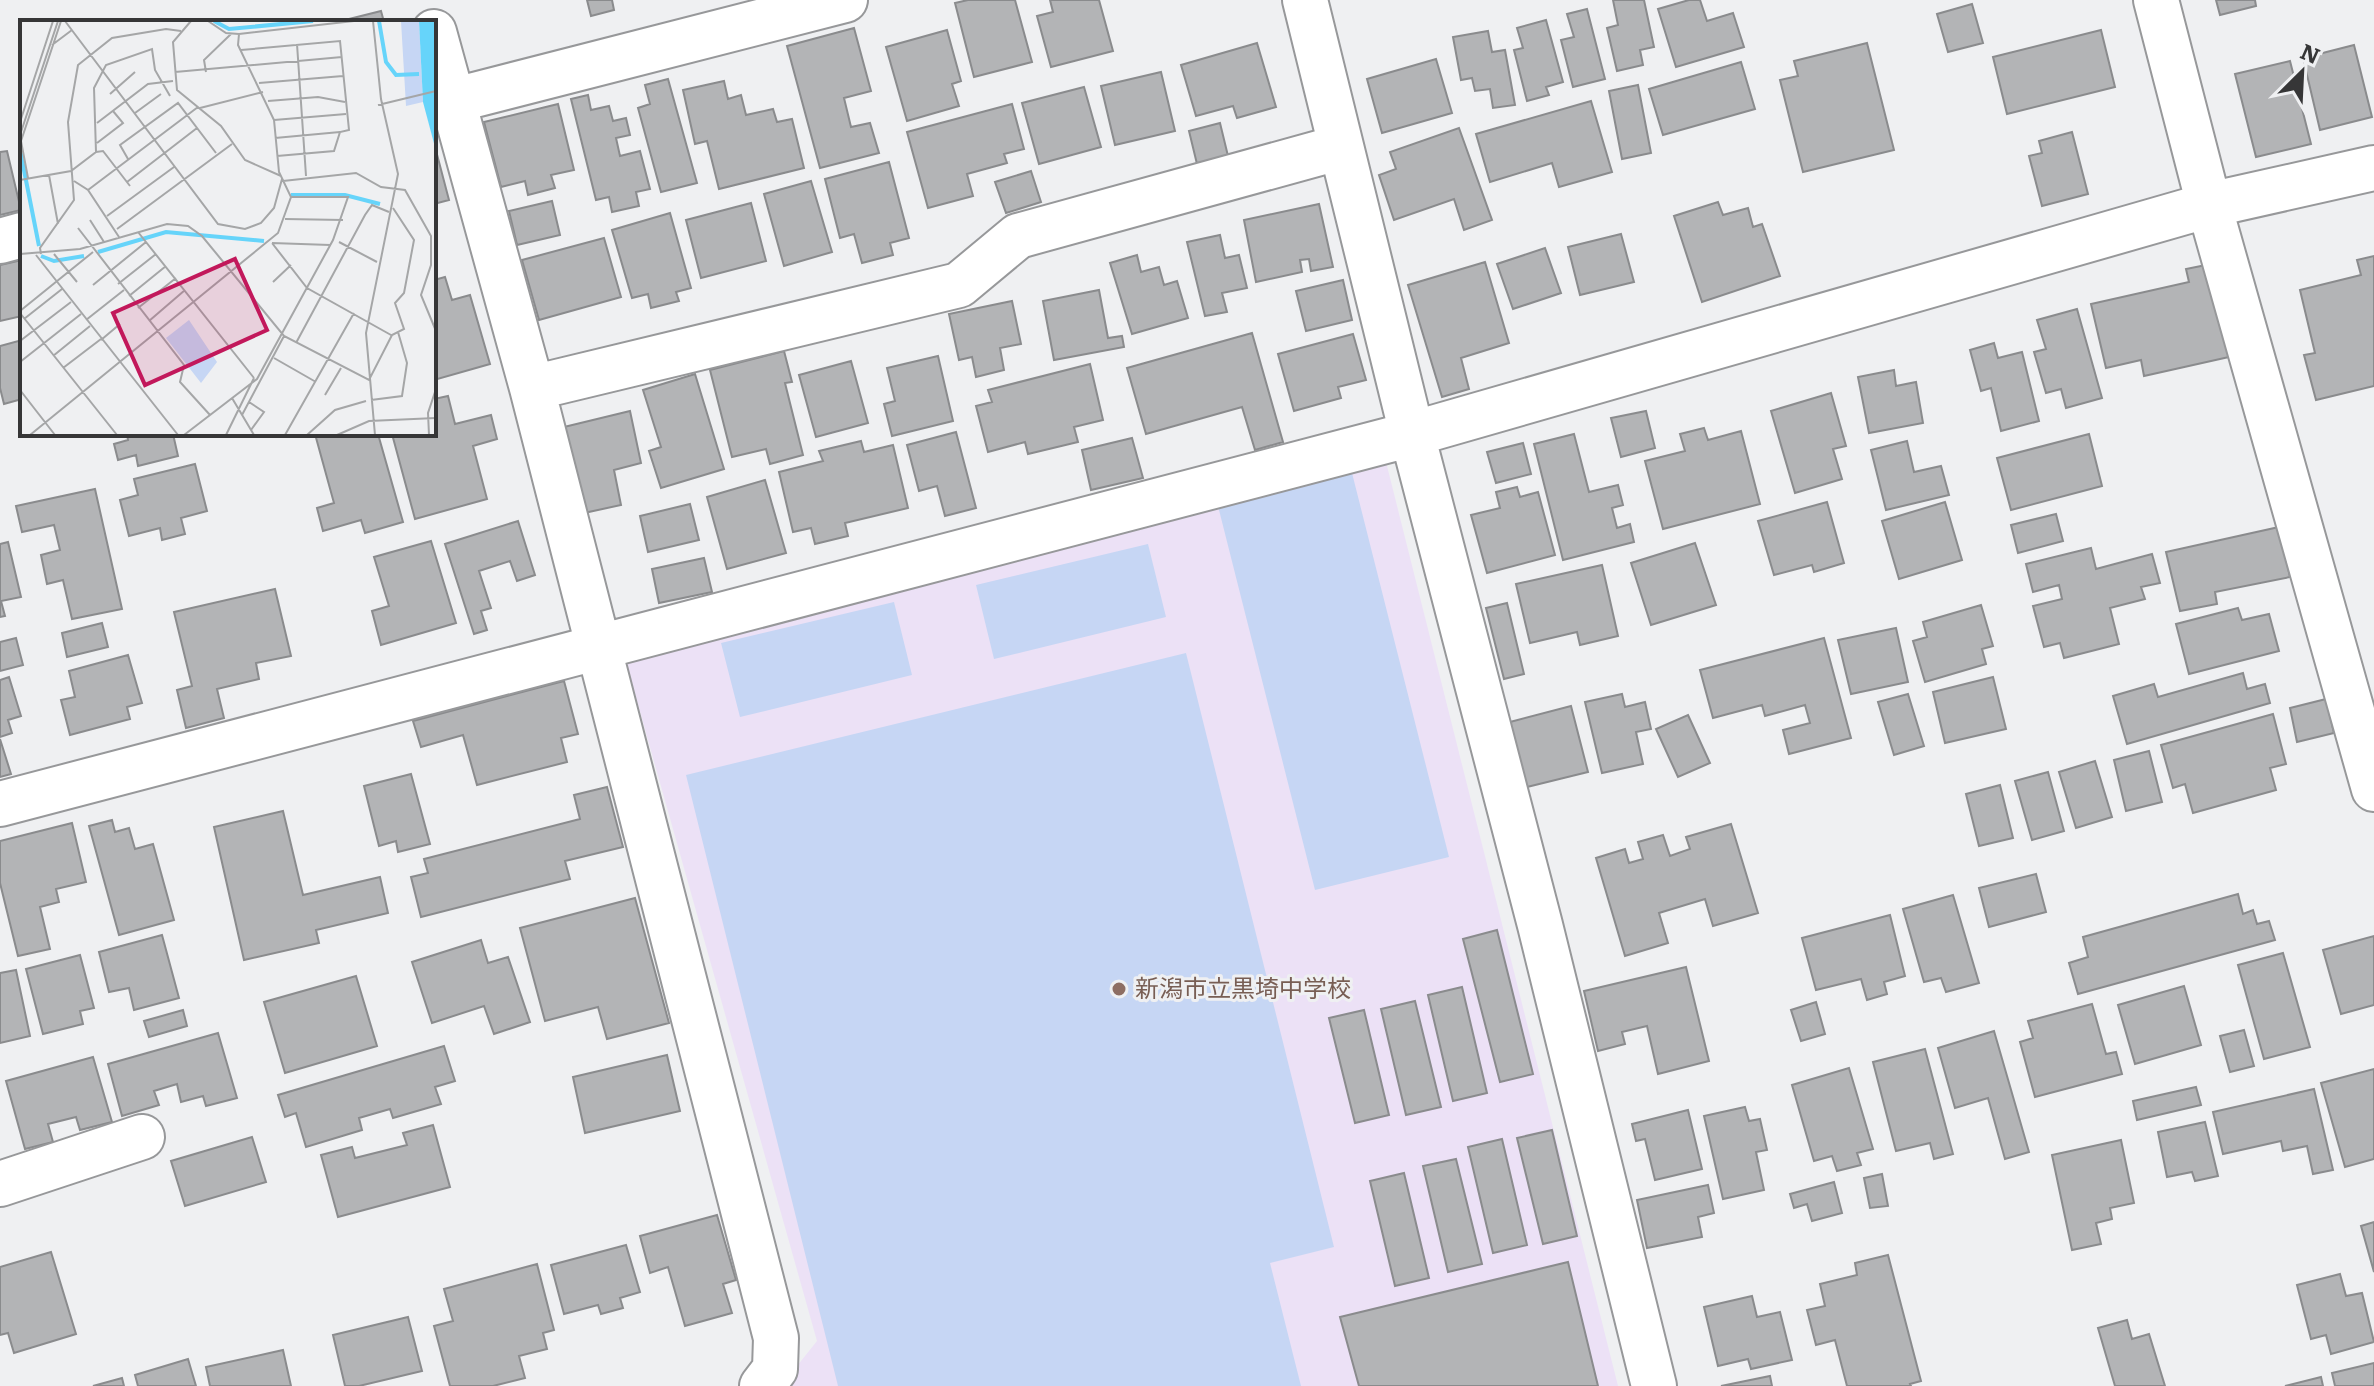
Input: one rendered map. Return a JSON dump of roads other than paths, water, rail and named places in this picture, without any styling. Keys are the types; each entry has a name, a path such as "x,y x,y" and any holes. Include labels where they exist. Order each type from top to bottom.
{"street":[{"path":"426,0 431,20"},
{"path":"451,101 845,0"},
{"path":"1305,0 1654,1386"},
{"path":"2156,0 2209,205 2374,789"},
{"path":"436,40 532,388 776,1338 775,1369 762,1386"},
{"path":"532,388 959,285 1018,236 1341,147"},
{"path":"0,804 1412,434 2209,205 2374,168"},
{"path":"0,241 20,236"},
{"path":"0,1184 142,1137"}],"place":[{"name":"新潟市立黒埼中学校","path":"1119,989"}]}
